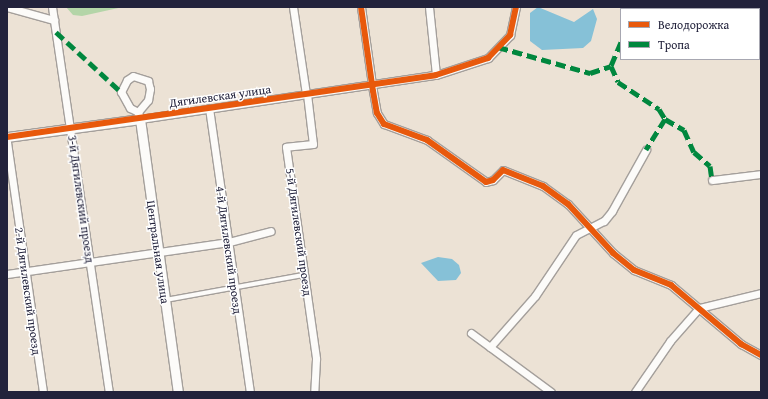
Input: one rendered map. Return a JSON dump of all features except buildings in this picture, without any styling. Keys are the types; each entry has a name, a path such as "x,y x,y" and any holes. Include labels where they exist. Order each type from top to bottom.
{"street":[{"name":"3-й Дягилевский проезд","path":"52,7 109,392"},
{"path":"293,7 306,94"},
{"path":"361,7 377,113 384,124 427,140 486,182 493,180 503,170 543,186 591,227 613,253 634,270 671,285 742,344 761,355"},
{"path":"429,7 436,76"},
{"name":"Дягилевская улица","path":"7,137 71,128 139,115 209,108 372,83 436,76 488,58 510,35 516,7"},
{"path":"7,8 54,20"},
{"path":"133,76 148,81 150,89 148,100 139,115 130,108 121,92 127,80 133,76"},
{"name":"5-й Дягилевский проезд","path":"306,94 313,144 286,148 306,274 316,359 314,392"},
{"name":"4-й Дягилевский проезд","path":"209,108 250,392"},
{"name":"Центральная улица","path":"139,115 178,392"},
{"name":"2-й Дягилевский проезд","path":"7,142 43,392"},
{"path":"490,347 534,296 576,235 604,221 612,211 646,150"},
{"path":"712,180 761,174"},
{"path":"7,274 157,251 229,242 271,231"},
{"path":"634,392 670,340 700,308 761,293"},
{"path":"472,333 551,392"}],"lane":[{"path":"164,300 234,289 246,283 306,274"}],"green space":[{"path":"66,7 123,7 82,16 73,15"}],"water":[{"path":"538,7 574,22 593,9 597,19 591,41 583,48 542,50 530,41 530,13"},
{"path":"438,257 452,259 459,265 461,273 456,280 438,281 421,263"}],"marked path":[{"path":"56,32 121,92"},
{"path":"620,44 611,66 618,82 659,109 665,119 646,150"},
{"path":"498,47 590,73 611,66"},
{"path":"665,119 684,130 694,152 710,166 712,180"}],"cycle path":[{"path":"361,7 377,113 384,124 427,140 486,182 493,180 503,170 543,186 568,204 613,253 634,270 671,285 741,344 761,355"},
{"path":"7,137 436,75 488,58 510,35 516,7"}]}
